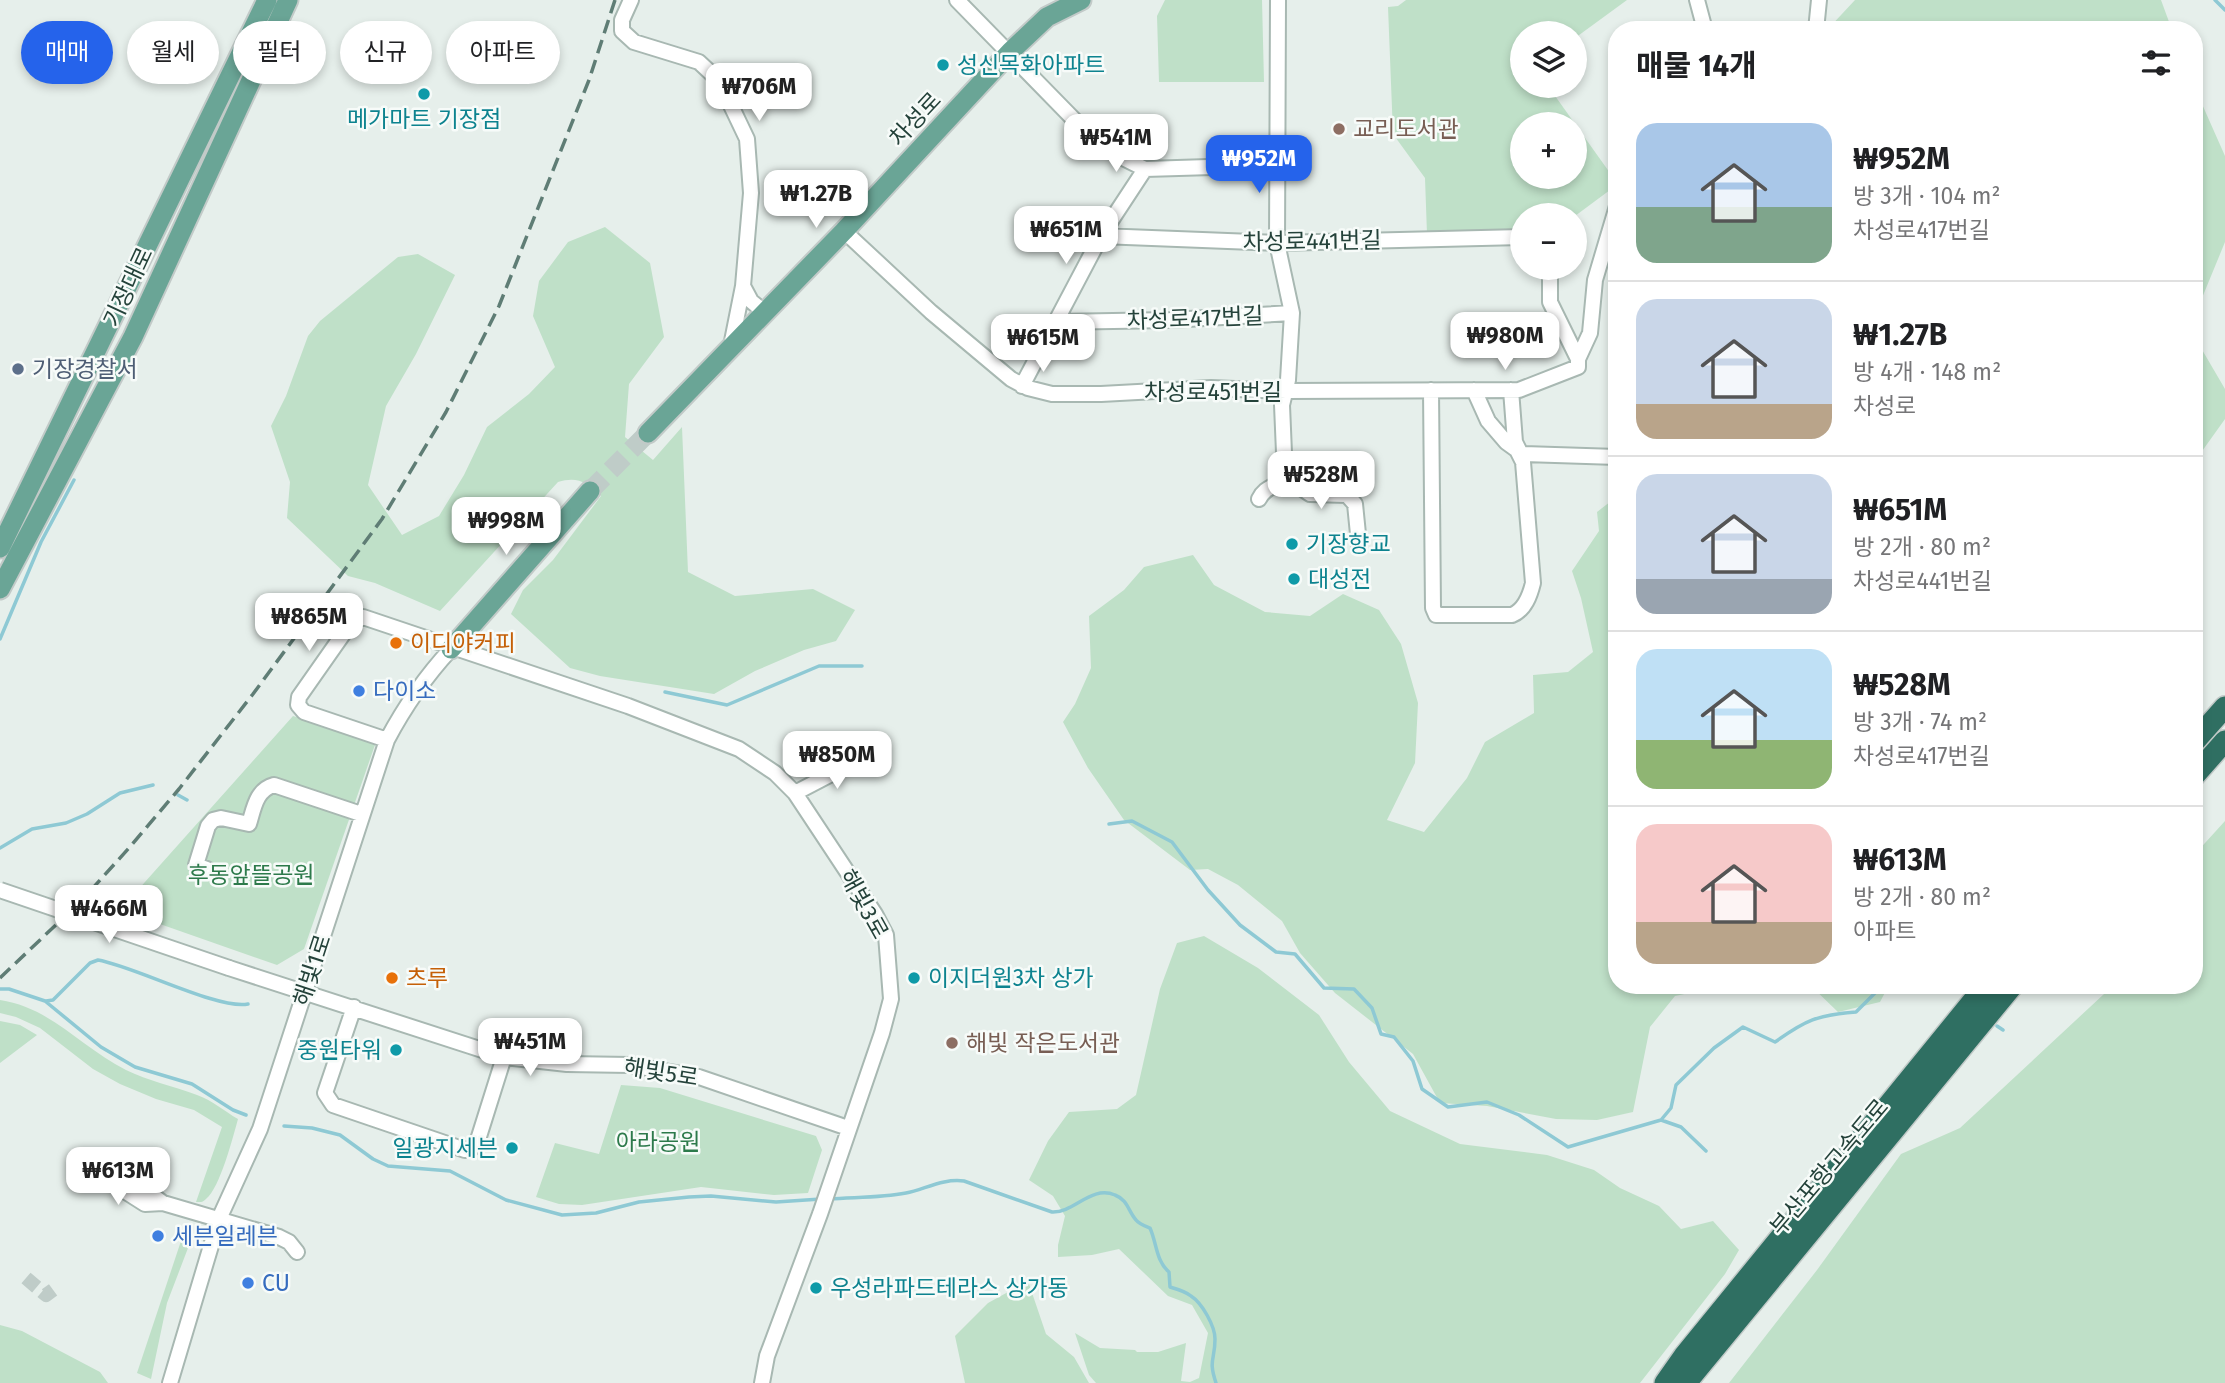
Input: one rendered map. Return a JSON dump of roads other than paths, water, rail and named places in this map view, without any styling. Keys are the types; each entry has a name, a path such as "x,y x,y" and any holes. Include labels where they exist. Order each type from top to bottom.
{"highway":[{"path":"2203,732 2225,708"},
{"path":"2203,766 2225,741"},
{"name":"부산포항고속도로","path":"1665,1383 1684,1356 1979,994"},
{"name":"부산포항고속도로","path":"1686,1383 2006,994"}],"main road":[{"name":"기장대로","path":"0,548 267,0"},
{"name":"기장대로","path":"0,589 133,337 288,0"},
{"name":"차성로","path":"648,433 844,231 1010,52 1047,17 1081,0"},
{"path":"452,649 590,491"}],"street":[{"path":"631,0 622,20 622,31 634,42 699,62 714,76 747,139 751,193 743,286 730,350"},
{"path":"957,0 1091,137 1115,154 1145,169 1276,165"},
{"name":"차성로417번길","path":"1278,0 1277,243 1292,313 1286,391 1282,405 1285,477"},
{"path":"1697,0 1703,21"},
{"path":"1817,21 1819,0"},
{"path":"1022,386 1101,236 1145,169"},
{"name":"차성로451번길","path":"844,231 931,312 1011,379 1022,386 1052,394 1211,388 1286,391 1511,390 1527,388 1578,367 1578,359"},
{"name":"차성로441번길","path":"1101,236 1277,243 1510,236"},
{"path":"1578,359 1590,333 1595,280 1608,236"},
{"path":"1549,280 1550,302 1578,359"},
{"path":"743,286 751,301 764,312"},
{"name":"차성로417번길","path":"1056,322 1170,320 1292,313"},
{"path":"1432,390 1433,608 1436,615 1512,615 1518,613 1529,597 1533,583 1525,474 1515,442 1511,390"},
{"path":"1474,390 1488,421 1506,442 1521,454 1608,457"},
{"path":"1259,499 1267,488 1279,484 1285,477 1310,494 1348,495 1355,504 1359,544"},
{"name":"해빛3로","path":"387,740 304,712 298,705 299,697 353,620 363,617 638,710 739,750 775,773 795,793 875,914 886,935 891,999 882,1033 820,1214 767,1356 762,1383"},
{"name":"해빛1로","path":"170,1383 219,1219 260,1129 387,740 404,706 452,649"},
{"path":"795,793 862,758"},
{"path":"207,869 196,866 208,826 213,820 221,818 249,824 260,792 265,787 274,785 361,814"},
{"name":"해빛5로","path":"0,890 504,1057 567,1064 630,1065 699,1077 848,1128"},
{"path":"354,1007 326,1093 327,1099 333,1105 465,1150 477,1143 504,1057"},
{"path":"110,1178 151,1194 163,1203 279,1237 289,1242 297,1252"}],"waterway":[{"path":"2215,0 2225,10"},
{"path":"0,639 41,542 74,480"},
{"path":"665,692 727,705 819,666 862,666"},
{"path":"0,848 32,829 66,823 87,814 120,793 153,785"},
{"path":"178,795 187,800"},
{"path":"1109,824 1132,821 1172,842 1208,890 1240,925 1276,952 1295,954 1324,988 1354,989 1372,1008 1381,1034 1394,1037 1413,1061 1422,1089 1448,1107 1487,1102 1519,1115 1568,1147 1661,1120 1681,1127 1706,1151"},
{"path":"46,1001 53,1000 90,963 98,960 217,1000 248,1004"},
{"path":"0,989 9,989 45,1001 101,1047 135,1067 192,1084 233,1110 246,1115"},
{"path":"1661,1120 1671,1108 1676,1085 1714,1048 1743,1027 1775,1042 1812,1020 1856,1012 1874,994"},
{"path":"1997,1026 2003,1030"},
{"path":"284,1126 312,1128 340,1135 373,1159 388,1166 450,1171 506,1200 562,1215 596,1213 639,1202 689,1197 711,1196 776,1202 821,1199"},
{"path":"829,1199 896,1195 957,1180 1052,1212 1068,1208 1090,1196 1106,1193 1115,1195 1125,1203 1137,1221 1150,1228 1159,1257 1169,1272 1170,1287 1191,1296 1207,1315 1214,1334 1212,1364 1216,1383"}],"tunnel":[{"path":"590,491 648,433"},
{"path":"26,1278 46,1295 57,1287"}],"railway":[{"path":"0,978 82,900 179,789 382,519 446,412 499,306 589,80 615,0"}],"place":[{"name":"성신목화아파트","path":"943,65"},
{"name":"메가마트 기장점","path":"424,94"},
{"name":"교리도서관","path":"1339,129"},
{"name":"기장경찰서","path":"18,369"},
{"name":"기장향교","path":"1292,544"},
{"name":"대성전","path":"1294,579"},
{"name":"이디야커피","path":"396,643"},
{"name":"다이소","path":"359,691"},
{"name":"츠루","path":"392,978"},
{"name":"이지더원3차 상가","path":"914,978"},
{"name":"해빛 작은도서관","path":"952,1043"},
{"name":"중원타워","path":"396,1050"},
{"name":"일광지세븐","path":"512,1148"},
{"name":"세븐일레븐","path":"158,1236"},
{"name":"CU","path":"248,1283"},
{"name":"우성라파드테라스 상가동","path":"816,1288"}],"park label":[{"name":"후동앞뜰공원","path":"251,875"},
{"name":"아라공원","path":"658,1142"}]}
